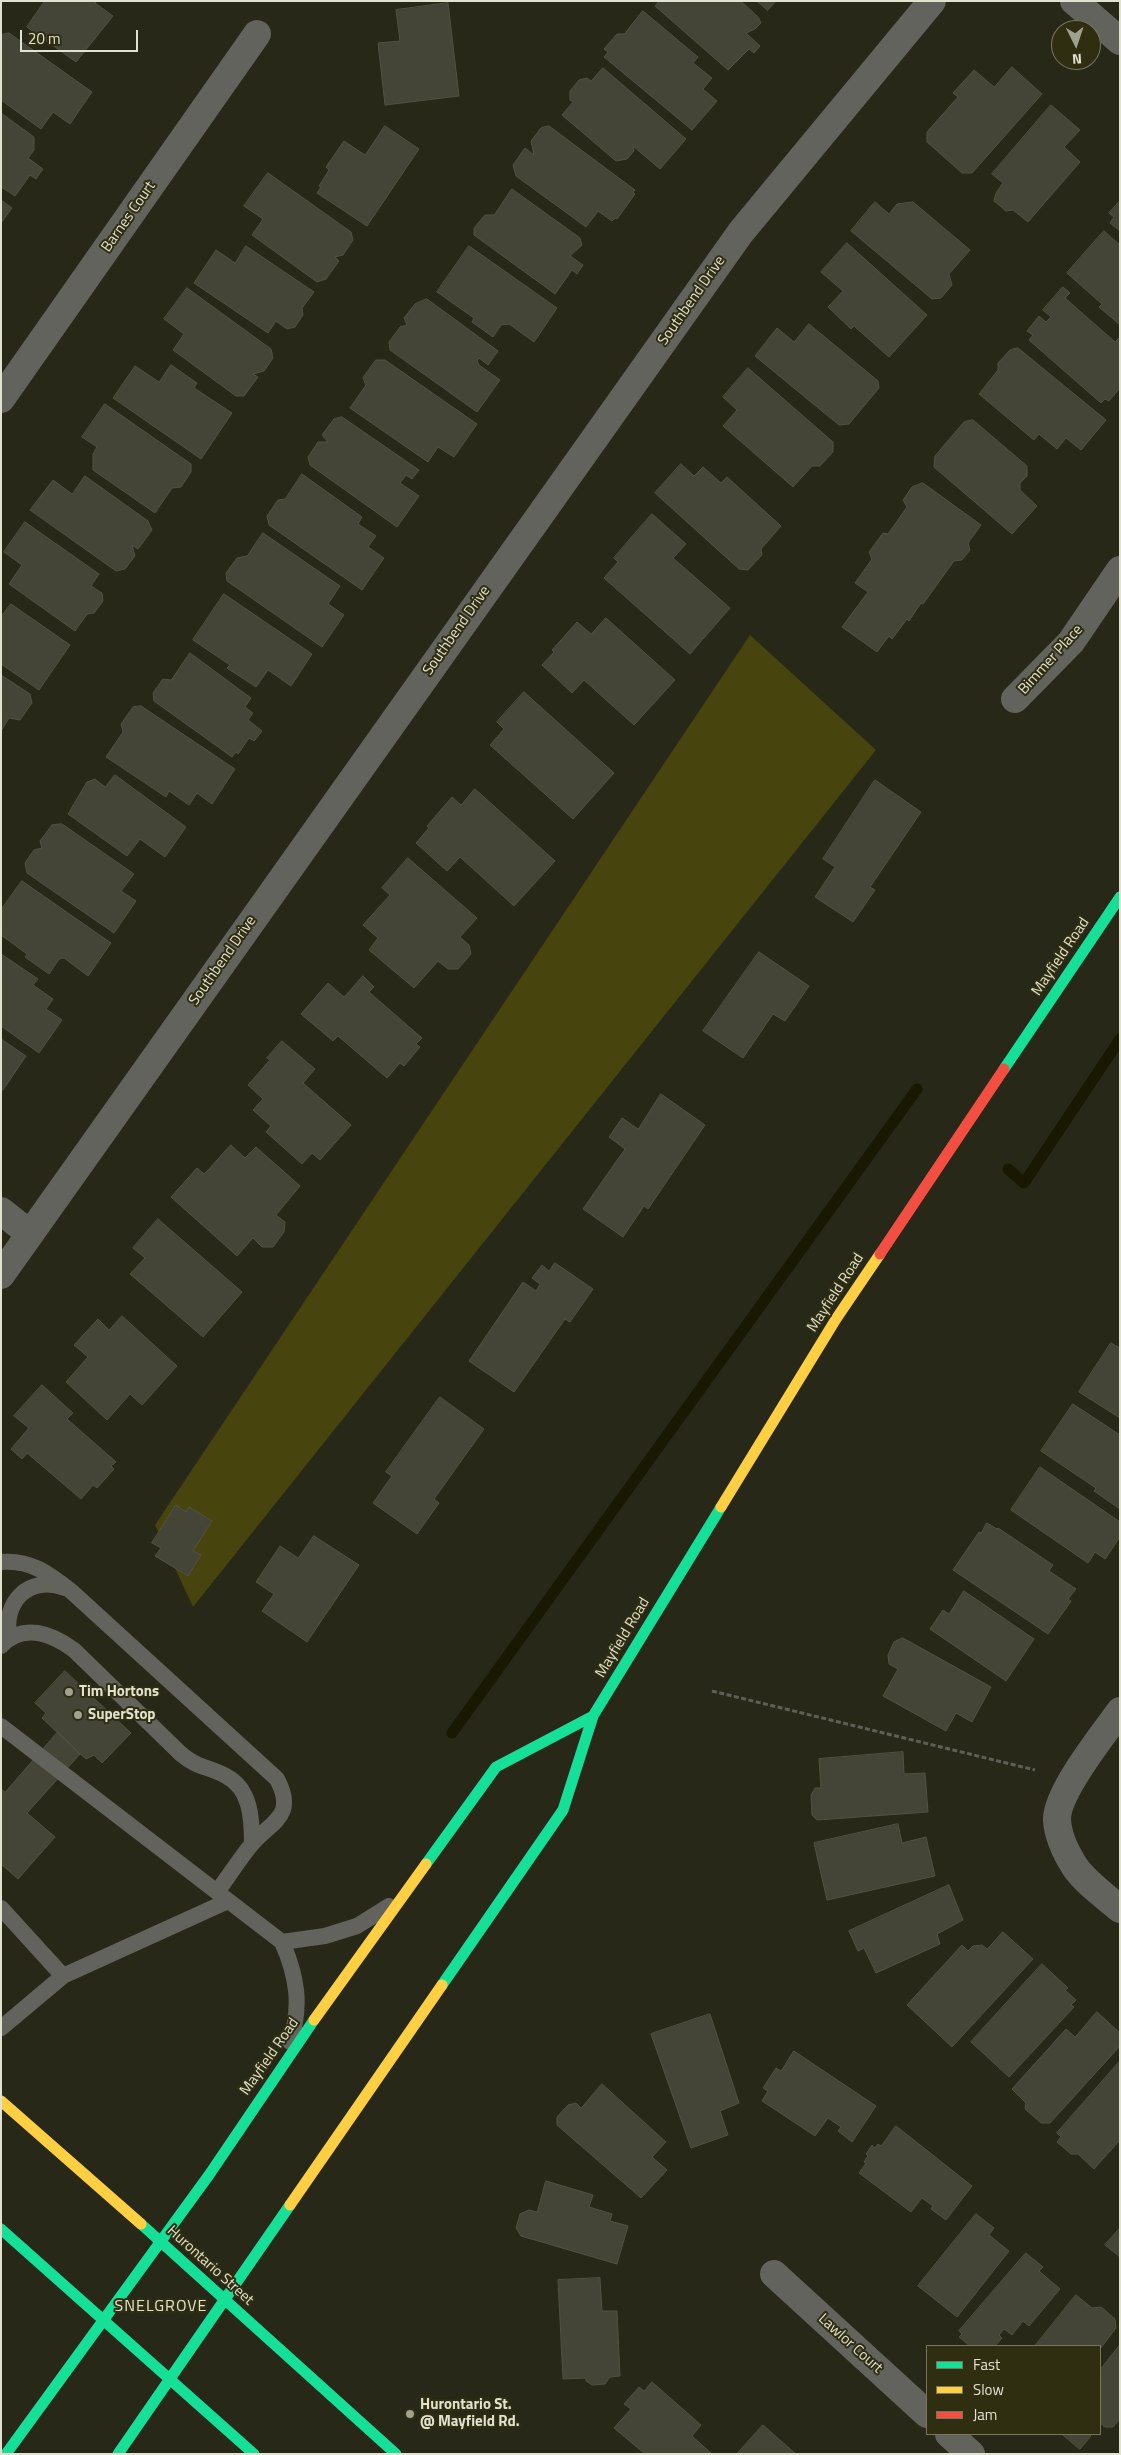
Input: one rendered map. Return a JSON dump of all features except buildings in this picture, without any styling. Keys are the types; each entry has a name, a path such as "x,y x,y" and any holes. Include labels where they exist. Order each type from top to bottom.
{"main road":[{"name":"Mayfield Road","path":"118,2454 563,1810 593,1716 836,1319 1120,897"},
{"name":"Mayfield Road","path":"6,2454 102,2319 209,2175 283,2064 496,1767 593,1716"},
{"name":"Hurontario Street","path":"1,2101 90,2176 396,2454"},
{"path":"1,2229 254,2454"}],"street":[{"name":"Southbend Drive","path":"1,1275 741,232 932,1"},
{"path":"1074,1 1120,41"},
{"name":"Barnes Court","path":"1,399 257,34"},
{"name":"Bimmer Place","path":"1015,699 1071,642 1120,570"},
{"path":"1,1211 30,1234"},
{"path":"1120,1711 1074,1778 1064,1796 1057,1818 1060,1841 1076,1868 1120,1909"},
{"name":"Lawlor Court","path":"774,2274 926,2413"},
{"path":"950,2435 971,2454"}],"lane":[{"path":"1,1562 18,1562 41,1568 71,1591 276,1779 282,1789 282,1812 278,1822 252,1844 223,1897 63,1976 1,2028"},
{"path":"71,1591 59,1586 46,1585 33,1588 21,1594 12,1603 8,1615 5,1643 30,1633 45,1634 58,1638 74,1650 194,1765 227,1776 248,1799 252,1821 252,1844"},
{"path":"1,1726 282,1942 292,1964 298,1990 297,2021 283,2064"},
{"path":"282,1942 325,1936 357,1926 402,1898"},
{"path":"1,1908 63,1976"}],"path":[{"path":"712,1691 1036,1770"}],"shaded area":[{"path":"750,635 876,750 193,1607 155,1525"}],"waterway":[{"path":"1008,1169 1024,1183 1120,1039"},
{"path":"452,1733 917,1089"}],"traffic: fast":[{"path":"1004,1069 1120,897"},
{"path":"442,1985 563,1810 593,1716 721,1507"},
{"path":"426,1864 496,1767 593,1716"},
{"path":"6,2454 209,2175 314,2020"},
{"path":"118,2454 290,2205"},
{"path":"141,2224 396,2454"},
{"path":"1,2229 254,2454"}],"traffic: slow":[{"path":"721,1507 836,1319 880,1254"},
{"path":"314,2020 426,1864"},
{"path":"290,2205 442,1985"},
{"path":"1,2101 141,2224"}],"traffic: jam":[{"path":"880,1254 1004,1069"}],"place":[{"name":"Tim Hortons","path":"69,1692"},
{"name":"SuperStop","path":"78,1715"},
{"name":"Hurontario St. @ Mayfield Rd.","path":"410,2414"}],"district":[{"name":"SNELGROVE","path":"161,2307"}]}
